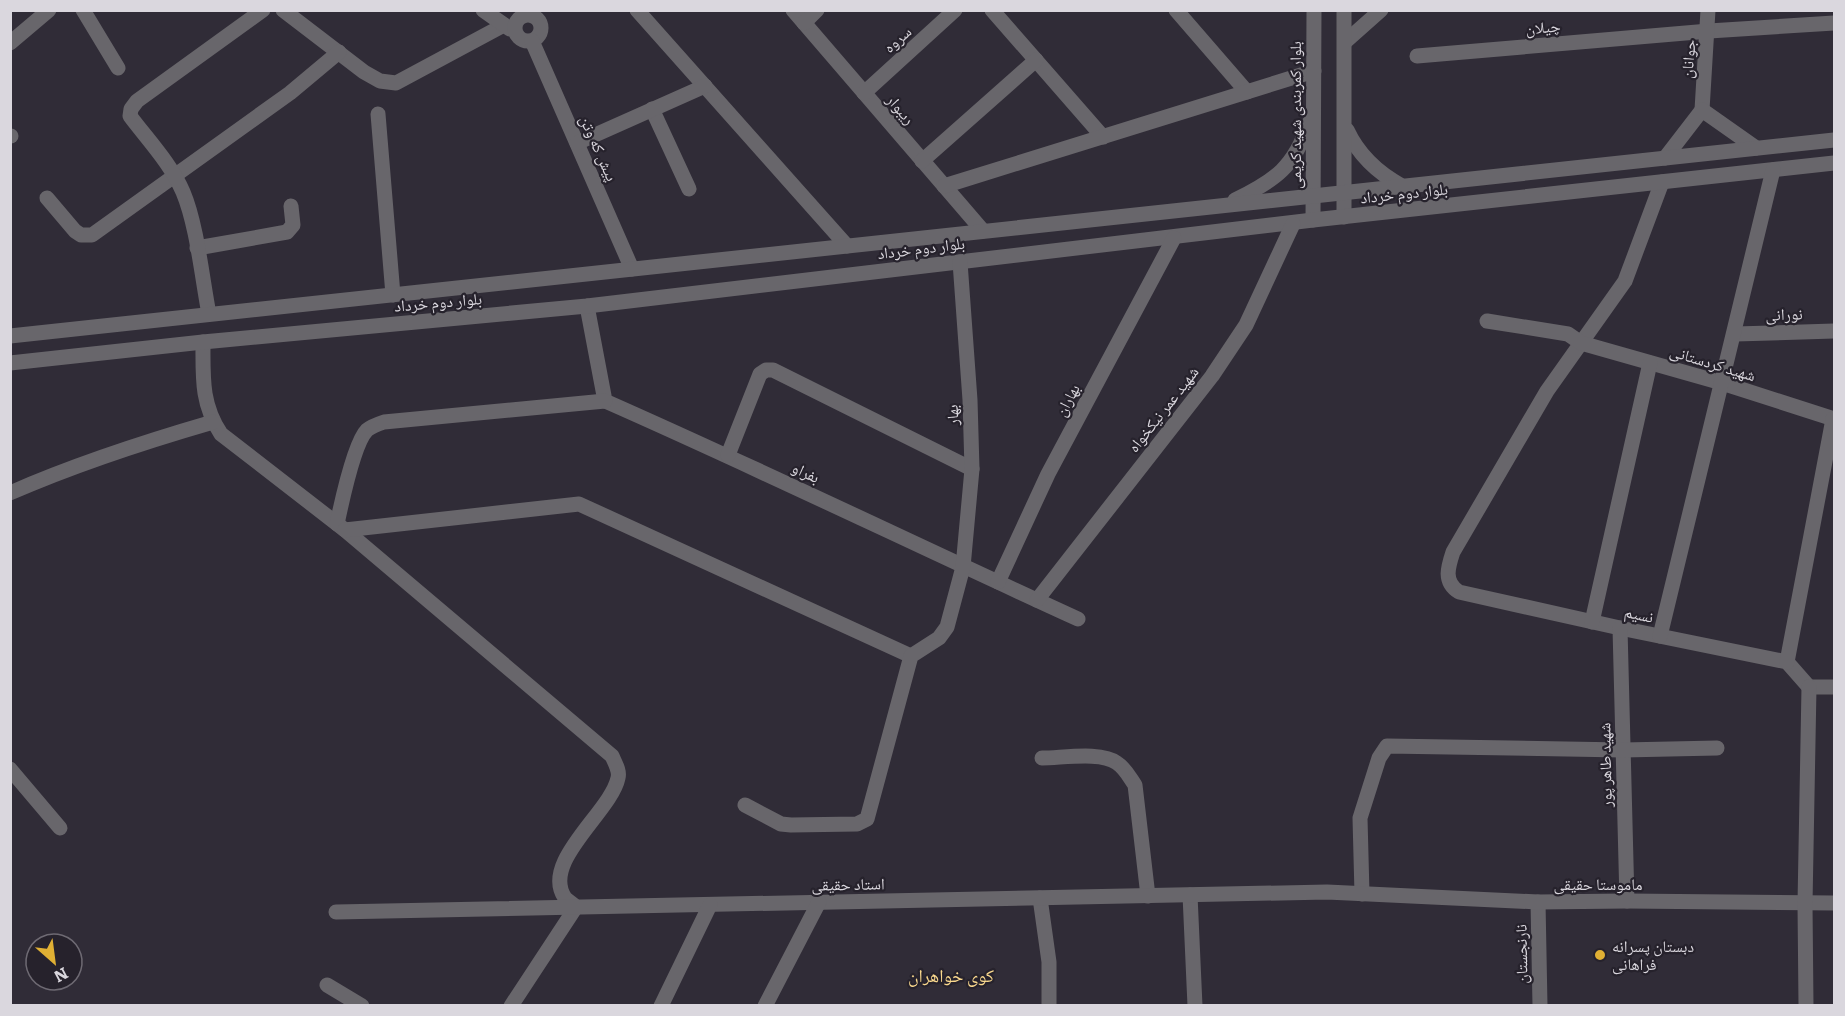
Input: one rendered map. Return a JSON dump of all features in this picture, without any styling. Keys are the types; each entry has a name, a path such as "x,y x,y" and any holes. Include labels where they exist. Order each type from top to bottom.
{"street":[{"path":"10,43 50,10"},
{"path":"83,10 118,68"},
{"path":"209,314 184,193 175,176 130,116 131,109 137,101 263,10"},
{"path":"283,10 364,72 380,81 396,83 510,29 523,15 539,15 540,34 532,41 522,40 510,29 483,10"},
{"path":"637,10 847,246"},
{"name":"ریبوار","path":"793,10 983,231"},
{"path":"804,23 817,10"},
{"name":"سروه","path":"864,93 955,10"},
{"path":"992,10 1102,137"},
{"path":"1176,10 1247,92"},
{"name":"بلوار کمربندی شهید کریمی","path":"1313,220 1314,10"},
{"path":"1344,10 1344,217"},
{"path":"1345,42 1381,10"},
{"name":"جوانان","path":"1701,110 1708,10"},
{"name":"چیلان","path":"1417,56 1708,31 1834,23"},
{"name":"پیش که وتن","path":"532,41 632,269"},
{"path":"47,198 75,231 92,235 290,93 339,52"},
{"path":"922,161 1036,60"},
{"path":"944,186 1314,71"},
{"path":"577,143 705,86"},
{"path":"652,109 688,189"},
{"path":"1665,158 1701,110 1756,148"},
{"path":"1224,206 1257,189 1288,165 1298,153 1313,112"},
{"path":"378,114 393,295"},
{"path":"1345,126 1365,158 1385,177 1402,186"},
{"name":"بلوار دوم خرداد","path":"10,336 1834,140"},
{"name":"بلوار دوم خرداد","path":"10,363 203,342 587,306 1313,220 1834,163"},
{"path":"1660,636 1773,170"},
{"path":"1475,203 1476,178"},
{"path":"1581,343 1625,281 1662,182"},
{"path":"197,249 287,232 293,225 291,206"},
{"name":"شهید عمر نیکخواه","path":"1036,600 1212,376 1246,324 1293,224"},
{"name":"بهاران","path":"998,582 1048,474 1174,238"},
{"name":"بهار","path":"911,656 939,638 947,627 963,567 972,469 970,400 960,262"},
{"path":"341,527 345,487 360,441 366,431 374,425 384,422 605,401 587,306"},
{"name":"شهید کردستانی","path":"1487,321 1568,334 1581,343 1722,383 1834,419"},
{"name":"نورانی","path":"1735,334 1834,331"},
{"path":"203,342 203,391 213,422 221,434 341,527 612,756 617,766 618,778 612,792 571,850 561,872 561,887 566,898 576,907 511,1005"},
{"name":"نسیم","path":"1581,343 1547,391 1453,552 1448,581 1459,592 1787,662"},
{"path":"1592,622 1650,363"},
{"path":"728,455 760,374 766,370 773,370 972,469"},
{"name":"بفراو","path":"605,401 728,455 1078,619"},
{"path":"1806,1005 1805,904 1809,687 1787,662 1834,419"},
{"path":"10,493 72,467 213,422"},
{"path":"341,527 579,504 911,656 867,819 857,825 782,824 745,805"},
{"name":"شهید طاهر پور","path":"1620,628 1627,901"},
{"path":"1809,687 1834,687"},
{"path":"1362,894 1360,818 1379,758 1387,746 1623,750 1717,748"},
{"path":"1042,758 1100,757 1117,762 1126,772 1135,785 1148,896"},
{"path":"10,769 60,828"},
{"name":"استاد حقیقی","path":"336,912 1327,892 1362,894"},
{"name":"ماموستا حقیقی","path":"1362,894 1538,902 1834,903"},
{"path":"1190,895 1195,1005"},
{"path":"1040,898 1049,962 1049,1005"},
{"path":"765,1005 819,902"},
{"name":"نارنجستان","path":"1538,902 1540,1005"},
{"path":"661,1005 710,905"},
{"path":"327,985 362,1005"}],"place":[{"name":"دبستان پسرانه فراهانی","path":"1600,955"}],"district":[{"name":"کوی خواهران","path":"951,976"}]}
